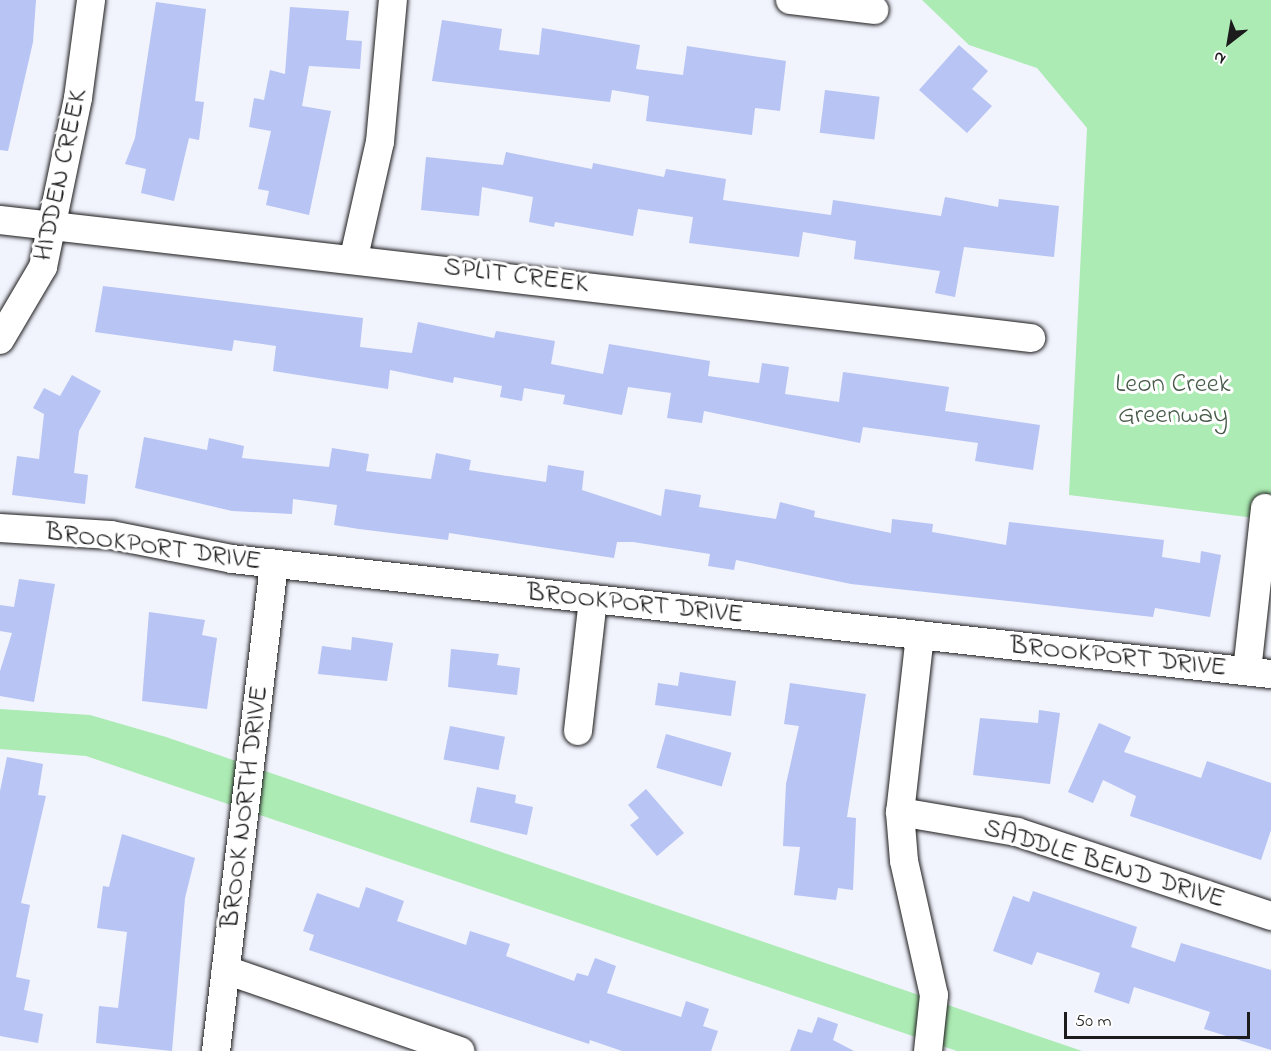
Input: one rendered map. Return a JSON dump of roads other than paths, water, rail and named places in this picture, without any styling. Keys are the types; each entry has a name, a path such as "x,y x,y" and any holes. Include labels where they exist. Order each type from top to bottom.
{"street":[{"name":"HIDDEN CREEK","path":"0,340 29,298 53,224 91,0"},
{"path":"354,257 380,142 393,0"},
{"path":"790,0 874,10"},
{"name":"SPLIT CREEK","path":"0,220 354,257 1031,338"},
{"path":"1259,673 1265,508"},
{"name":"BROOKPORT DRIVE","path":"0,528 111,535 274,563 1259,673"},
{"name":"BROOK NORTH DRIVE","path":"216,1051 274,563"},
{"path":"578,731 593,599"},
{"path":"920,635 900,812 904,861 934,995 928,1051"},
{"name":"SADDLE BEND DRIVE","path":"900,812 1017,832 1271,916"},
{"path":"226,970 460,1051"}],"park label":[{"name":"Leon Creek Greenway","path":"1173,400"}]}
